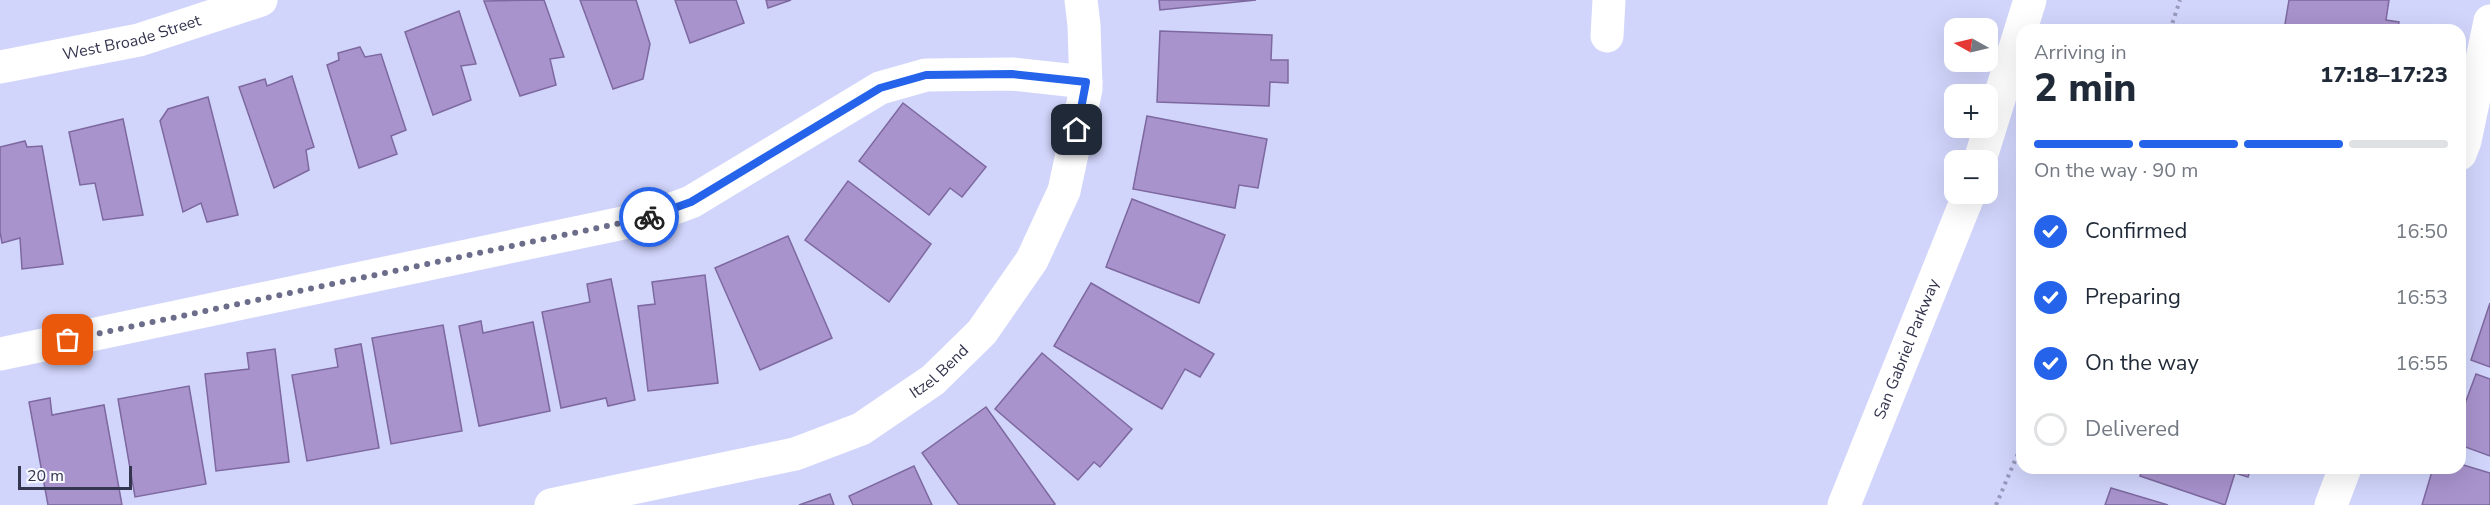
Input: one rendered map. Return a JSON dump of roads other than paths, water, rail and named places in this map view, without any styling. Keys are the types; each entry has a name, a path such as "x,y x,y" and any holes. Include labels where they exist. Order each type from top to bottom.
{"street":[{"name":"West Broade Street","path":"0,67 139,40 183,13 261,0"},
{"name":"Itzel Bend","path":"551,505 795,454 861,429 933,380 982,332 1032,260 1064,191 1086,82 1081,0"},
{"path":"1607,36 1609,0"},
{"path":"2022,24 2030,0"},
{"path":"2466,136 2490,21"},
{"path":"1983,150 2016,45"},
{"path":"0,354 647,218 691,202 880,88 926,75 1012,74 1086,82"},
{"name":"San Gabriel Parkway","path":"1844,505 1965,204"},
{"path":"2331,505 2343,474"}]}
